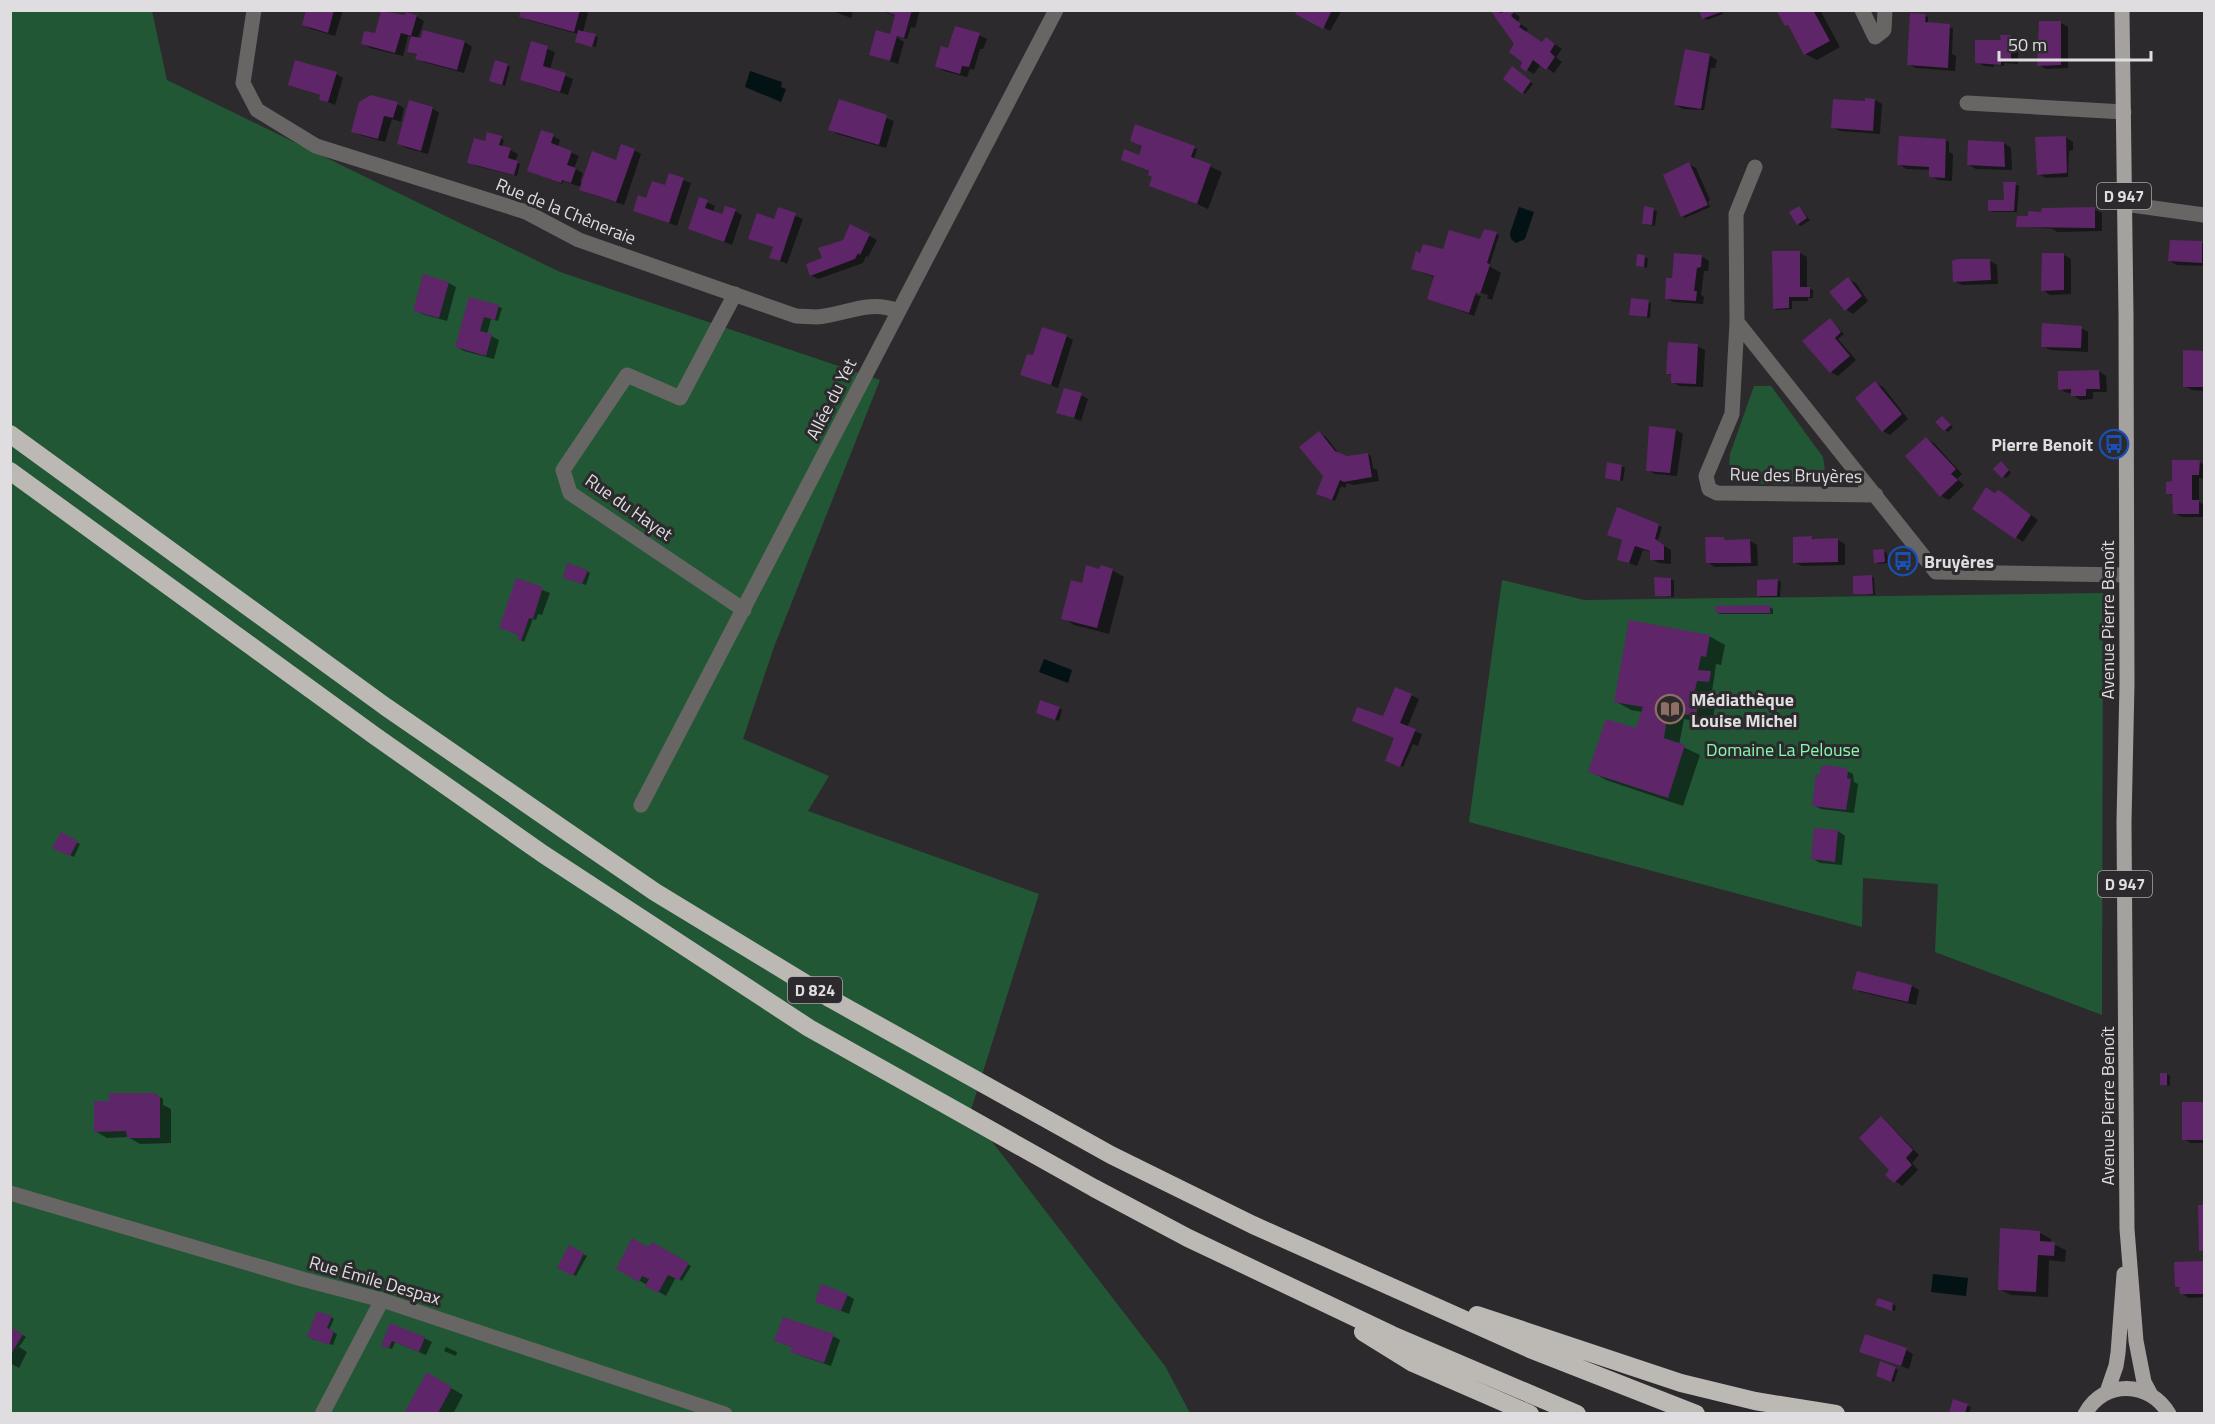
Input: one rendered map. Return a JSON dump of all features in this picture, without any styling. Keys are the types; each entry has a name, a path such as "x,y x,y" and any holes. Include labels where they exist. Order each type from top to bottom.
{"highway":[{"name":"D 824","path":"10,434 386,707 666,898 831,999 1111,1155 1253,1225 1530,1349 1696,1413"},
{"name":"D 824","path":"10,471 533,848 809,1028 1094,1188 1188,1238 1392,1335 1577,1413"},
{"path":"1285,1285 1413,1363 1530,1413"},
{"path":"1400,1291 1504,1323 1681,1383 1755,1401 1836,1413"}],"main road":[{"name":"Avenue Pierre Benoît","path":"2122,10 2127,1229 2136,1341 2144,1382 2151,1395"},
{"name":"Avenue Pierre Benoît","path":"2107,1392 2118,1353 2127,1229"},
{"path":"2085,1413 2097,1399 2107,1392 2130,1388 2151,1395 2164,1405 2169,1413"}],"street":[{"name":"Rue de la Chêneraie","path":"254,10 243,83 257,110 316,146 526,212 579,240 796,316 818,317 853,308 885,306 898,311"},
{"name":"Allée du Yet","path":"641,805 1056,10"},
{"path":"1862,10 1875,37 1884,30 1885,10"},
{"path":"1967,103 2124,112"},
{"name":"Rue des Bruyères","path":"1755,167 1736,214 1737,322 1732,414 1706,476 1709,489 1717,493 1876,495"},
{"path":"2124,204 2205,215"},
{"name":"Rue du Hayet","path":"735,294 680,398 627,375 563,470 570,493 744,610"},
{"name":"Rue des Bruyères","path":"1737,322 1936,572 2126,575"},
{"name":"Rue Émile Despax","path":"10,1193 302,1280 382,1300 725,1413"},
{"path":"322,1413 382,1300"}],"green space":[{"path":"10,11 152,11 167,80 560,272 880,380 774,647 743,739 829,776 808,811 1039,894 970,1113 1165,1366 1190,1413 11,1413"},
{"path":"1754,386 1771,386 1823,457 1825,471 1816,477 1793,484 1751,483 1728,479 1730,454"},
{"name":"Domaine La Pelouse","path":"1502,580 1584,600 2103,593 2102,1015 1935,952 1938,884 1863,878 1862,927 1469,822"}],"shaded area":[{"path":"750,71 782,82 781,87 786,89 781,102 745,87"},
{"path":"1519,207 1534,212 1525,239 1516,243 1511,239 1510,233"},
{"path":"1044,659 1072,670 1068,683 1039,672"},
{"path":"1933,1274 1968,1278 1966,1296 1931,1292"}],"building":[{"path":"306,10 334,10 328,33 302,25"},
{"path":"521,10 580,10 574,32 519,17"},
{"path":"882,10 912,10 904,38 897,36 890,61 869,55 876,30 890,34 895,15"},
{"path":"1297,10 1332,10 1323,29 1295,14"},
{"path":"1490,10 1502,13 1504,10 1512,10 1514,12 1511,16 1521,24 1519,27 1542,42 1546,37 1555,44 1550,52 1555,57 1546,70 1533,60 1526,72 1520,67 1522,62 1509,52 1514,44"},
{"path":"1699,10 1720,10 1721,12 1702,19"},
{"path":"1776,10 1813,10 1830,41 1804,55 1788,25 1785,26"},
{"path":"381,11 417,15 411,36 401,33 395,53 361,44 364,31 375,33"},
{"path":"1910,13 1926,14 1925,22 1950,24 1948,68 1907,65"},
{"path":"2039,21 2061,21 2061,65 2037,66"},
{"path":"955,26 980,33 969,67 962,66 960,74 935,67 941,46 948,48"},
{"path":"423,30 465,41 457,70 415,59 417,54 407,52 411,36 421,38"},
{"path":"578,30 596,34 592,47 575,42"},
{"path":"2000,35 2011,35 2011,61 2001,60 2001,65 1975,63 1975,40 2001,40"},
{"path":"531,41 548,46 543,66 566,73 560,92 520,80"},
{"path":"1685,49 1710,54 1701,109 1674,105"},
{"path":"295,60 337,72 328,102 319,100 320,95 288,85"},
{"path":"495,60 508,64 502,85 489,81"},
{"path":"1512,66 1531,81 1522,94 1503,79"},
{"path":"371,95 398,102 393,118 384,116 378,139 351,132 359,102"},
{"path":"1865,98 1875,99 1873,131 1831,128 1833,99 1865,101"},
{"path":"839,99 887,115 879,145 828,130"},
{"path":"409,100 433,107 421,151 397,144"},
{"path":"1135,124 1195,146 1191,157 1211,164 1197,204 1149,186 1152,177 1148,175 1149,171 1121,160 1124,149 1139,155 1142,146 1130,141"},
{"path":"541,130 554,134 551,143 572,151 567,165 576,168 571,183 562,180 561,183 527,171"},
{"path":"487,132 502,136 499,145 511,148 508,158 518,161 514,175 467,163 474,138 485,141"},
{"path":"1899,136 1946,139 1945,178 1929,177 1929,167 1897,165"},
{"path":"2066,136 2067,173 2037,175 2035,137"},
{"path":"1968,140 2004,142 2005,167 1967,165"},
{"path":"621,144 635,149 616,202 579,190 592,151 616,160"},
{"path":"1689,162 1708,205 1681,217 1663,175"},
{"path":"669,173 684,178 669,223 633,211 638,195 646,198 652,181 665,185"},
{"path":"2003,182 2016,182 2014,211 1988,211 1988,200 2004,200"},
{"path":"699,197 708,200 705,208 722,214 725,206 736,209 724,242 688,229"},
{"path":"1644,206 1654,208 1652,225 1642,224"},
{"path":"1799,206 1807,218 1797,225 1789,212"},
{"path":"778,207 796,213 780,261 769,258 773,247 748,239 757,213 774,219"},
{"path":"2095,207 2095,228 2016,227 2017,216 2028,216 2028,211 2041,212 2042,208"},
{"path":"850,224 870,234 860,255 858,253 855,259 810,276 806,264 822,258 818,248 843,240"},
{"path":"1484,229 1497,232 1487,263 1490,265 1480,294 1476,292 1469,313 1427,299 1434,276 1411,269 1416,251 1420,253 1423,244 1443,249 1449,230 1480,239"},
{"path":"2170,240 2202,241 2202,263 2168,261"},
{"path":"1772,251 1800,251 1800,287 1810,287 1810,297 1789,297 1789,308 1773,309"},
{"path":"1674,253 1702,255 1701,267 1697,268 1694,291 1697,291 1696,301 1665,299 1666,278 1672,278"},
{"path":"2042,253 2064,253 2064,290 2041,291"},
{"path":"1637,254 1645,255 1644,267 1636,266"},
{"path":"1990,259 1991,280 1953,282 1952,261"},
{"path":"423,274 449,282 439,318 413,311"},
{"path":"1848,277 1862,296 1845,311 1829,292"},
{"path":"469,297 499,305 495,320 484,317 480,331 492,334 486,356 455,347"},
{"path":"1631,298 1649,300 1647,317 1629,315"},
{"path":"1830,318 1841,332 1835,338 1850,356 1830,373 1802,341"},
{"path":"2042,323 2082,326 2081,348 2041,347"},
{"path":"1042,327 1067,335 1051,385 1020,375 1027,354 1033,355"},
{"path":"1668,342 1698,344 1696,384 1671,383 1671,374 1666,374"},
{"path":"2183,350 2204,351 2204,387 2183,387"},
{"path":"2099,370 2100,389 2086,389 2086,396 2071,396 2071,389 2058,390 2058,371"},
{"path":"1875,381 1902,414 1882,432 1855,398"},
{"path":"1064,388 1082,393 1074,418 1056,413"},
{"path":"1942,416 1951,425 1944,431 1935,422"},
{"path":"1649,426 1676,429 1670,473 1646,471"},
{"path":"1319,431 1335,451 1347,456 1368,453 1372,477 1344,482 1340,480 1332,500 1316,494 1323,476 1299,447"},
{"path":"1926,437 1956,469 1951,474 1958,480 1940,497 1905,456"},
{"path":"2172,460 2200,460 2199,475 2192,475 2192,500 2199,500 2199,514 2173,514 2172,494 2166,494 2166,482 2172,481"},
{"path":"2001,461 2009,470 2002,478 1993,469"},
{"path":"1607,462 1622,465 1620,481 1605,478"},
{"path":"1986,487 1994,493 1999,490 2031,515 2015,539 1972,509"},
{"path":"1617,507 1659,524 1655,539 1664,545 1664,560 1650,560 1650,551 1635,546 1629,563 1617,560 1622,540 1607,535"},
{"path":"1812,536 1812,539 1838,538 1838,562 1793,563 1793,537"},
{"path":"1705,537 1724,537 1725,540 1750,539 1751,563 1706,563"},
{"path":"1884,549 1885,562 1874,563 1873,550"},
{"path":"567,563 588,570 582,584 563,578"},
{"path":"1086,565 1099,569 1101,565 1113,569 1097,628 1061,619 1071,580 1082,583"},
{"path":"1872,575 1873,594 1853,594 1853,576"},
{"path":"1654,577 1671,578 1671,596 1655,596"},
{"path":"516,578 543,587 533,619 529,618 521,641 517,640 519,635 499,628"},
{"path":"1778,579 1777,596 1757,596 1757,580"},
{"path":"1770,605 1770,613 1716,613 1715,606"},
{"name":"Médiathèque Louise Michel","path":"1629,620 1710,635 1706,657 1701,656 1698,670 1711,671 1710,677 1709,682 1697,681 1694,695 1700,695 1696,716 1668,712 1664,738 1685,745 1668,798 1588,772 1606,719 1636,728 1643,707 1614,702"},
{"path":"1395,687 1412,694 1400,723 1416,729 1400,767 1385,761 1394,738 1352,721 1357,707 1383,716"},
{"path":"1040,700 1060,707 1055,720 1036,713"},
{"path":"1826,765 1846,768 1847,778 1851,779 1846,810 1812,806 1816,774 1820,775 1820,768"},
{"path":"1814,828 1838,830 1835,862 1811,859"},
{"path":"61,832 78,841 70,856 52,848"},
{"path":"1857,971 1912,985 1908,1002 1852,989"},
{"path":"2160,1073 2167,1073 2167,1085 2160,1085"},
{"path":"109,1093 156,1093 156,1096 160,1096 160,1138 127,1138 126,1131 94,1132 94,1101 109,1101"},
{"path":"2182,1102 2204,1102 2204,1140 2182,1140"},
{"path":"1881,1116 1913,1150 1906,1158 1912,1165 1894,1183 1885,1175 1889,1170 1859,1138"},
{"path":"2198,1205 2204,1205 2204,1251 2199,1251"},
{"path":"2000,1228 2040,1231 2040,1241 2055,1242 2054,1256 2038,1255 2036,1292 1998,1290"},
{"path":"632,1238 648,1247 652,1242 689,1263 679,1280 668,1275 658,1293 645,1286 649,1279 642,1276 639,1282 616,1269"},
{"path":"569,1245 584,1253 573,1276 557,1268"},
{"path":"2204,1261 2204,1294 2180,1294 2179,1287 2175,1287 2174,1262"},
{"path":"821,1284 848,1294 841,1311 815,1302"},
{"path":"1878,1298 1893,1303 1892,1311 1875,1305"},
{"path":"317,1311 332,1316 327,1328 334,1331 329,1345 307,1337"},
{"path":"783,1317 834,1334 824,1363 790,1352 792,1347 774,1341"},
{"path":"390,1323 425,1337 419,1352 392,1341 389,1348 381,1346"},
{"path":"10,1327 23,1334 10,1356"},
{"path":"1865,1334 1907,1348 1901,1366 1859,1352"},
{"path":"1880,1361 1896,1367 1891,1382 1876,1376"},
{"path":"427,1372 452,1387 438,1413 404,1413"},
{"path":"1953,1399 1968,1404 1965,1413 1949,1413"}],"place":[{"name":"Pierre Benoit","path":"2114,444"},
{"name":"Bruyères","path":"1903,561"},
{"name":"Médiathèque Louise Michel","path":"1670,709"}]}
